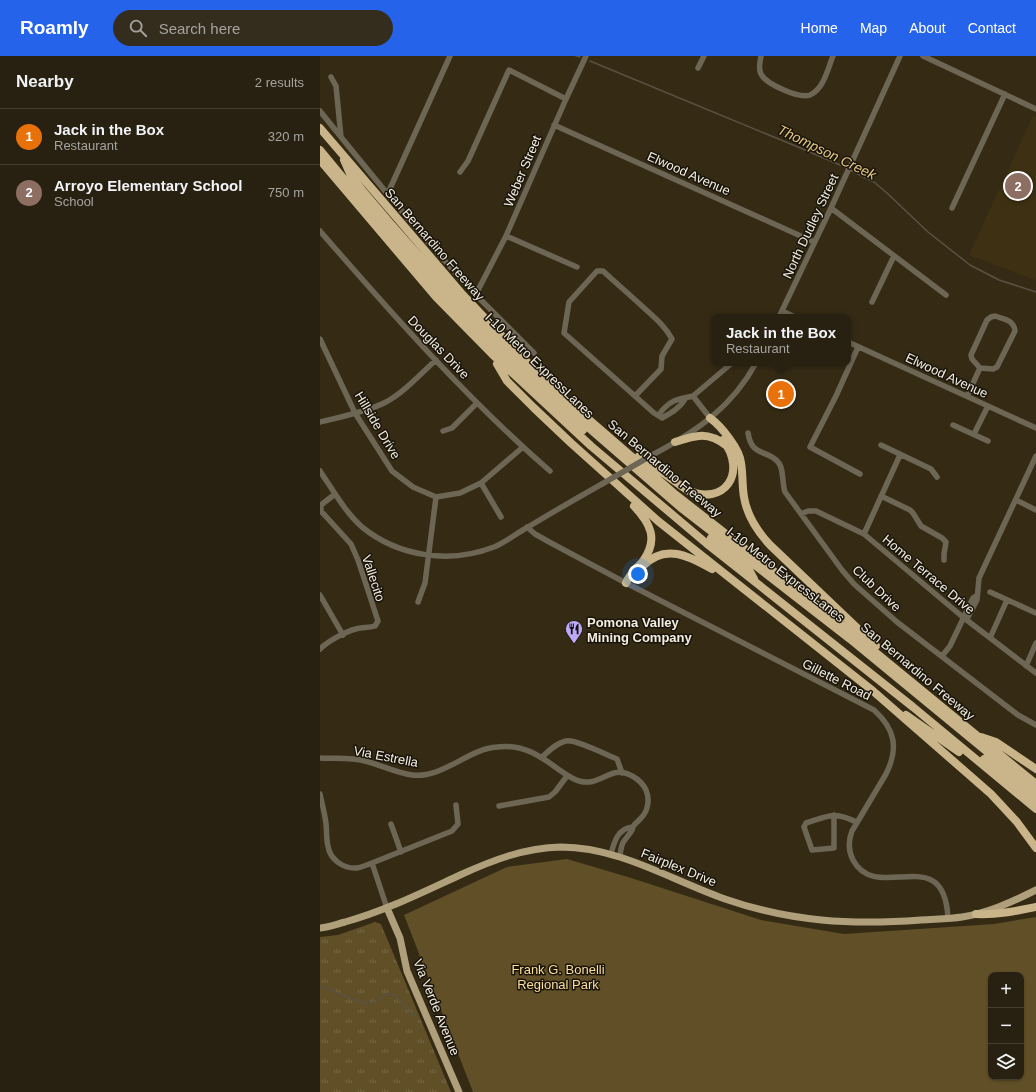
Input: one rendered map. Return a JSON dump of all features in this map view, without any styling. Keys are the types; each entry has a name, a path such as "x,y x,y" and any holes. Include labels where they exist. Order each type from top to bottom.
{"highway":[{"name":"San Bernardino Freeway","path":"320,128 463,295 564,398 676,495 830,615 1036,784"},
{"name":"I-10 Metro ExpressLanes","path":"320,150 424,273 516,369 615,459 748,568 756,584"},
{"name":"I-10 Metro ExpressLanes","path":"339,150 351,176 424,263 502,346 582,422 680,507 850,639 1036,792"},
{"path":"320,160 436,297 492,354 591,446 652,499 756,584 907,702 1036,809"},
{"path":"492,354 507,381 571,443 658,521 873,691 1001,803 1036,848"},
{"path":"605,433 687,490 703,495 719,491 726,487 731,481 734,466 729,448 712,425 710,418"},
{"path":"710,418 716,422 736,448 741,462 746,507 750,518 761,535 917,685"},
{"path":"675,442 701,435 719,440 729,448"},
{"path":"603,472 644,516 651,530 651,544 648,552 644,560 628,578 626,583"},
{"path":"626,583 630,581 647,561 661,555 676,553 694,558 742,587"},
{"path":"873,691 1004,783"},
{"path":"976,735 996,742 1036,769"},
{"path":"948,736 962,741 1036,801"},
{"path":"976,914 990,915 1036,907"}],"main road":[{"name":"Fairplex Drive","path":"320,928 363,917 387,908 484,864 520,852 539,848 562,847 611,854 759,910 817,920 854,923 961,917 976,914 1012,902 1036,890"},
{"name":"Via Verde Avenue","path":"387,908 400,938 407,971 459,1092"}],"street":[{"path":"388,193 450,56"},
{"name":"Weber Street","path":"476,294 506,236 554,125 586,56"},
{"path":"698,68 704,56"},
{"path":"761,56 759,67 764,79 801,96 810,95 817,90 821,85 833,56"},
{"name":"North Dudley Street","path":"780,314 831,208 900,56"},
{"path":"924,56 1036,109"},
{"path":"460,172 468,161 509,70 566,99"},
{"path":"331,77 336,86 341,137"},
{"path":"952,208 1005,94"},
{"path":"320,111 388,193 476,294 534,353"},
{"name":"Elwood Avenue","path":"554,125 814,242"},
{"path":"831,208 946,295"},
{"name":"Douglas Drive","path":"320,231 387,308 477,403 550,471"},
{"path":"506,236 577,267"},
{"path":"872,302 894,256"},
{"path":"635,396 661,369 662,356 672,340 668,332 660,323 626,291 603,271 597,271 569,302 564,333 635,396 658,416 662,418 675,410 681,406 685,399"},
{"path":"782,311 788,314"},
{"path":"995,316 1012,322 1015,331 997,367 993,369 980,368 972,359 971,355 987,320 995,316"},
{"name":"Hillside Drive","path":"320,339 355,413 392,471 413,487 436,497"},
{"name":"Elwood Avenue","path":"851,344 1036,428"},
{"path":"851,363 858,347"},
{"path":"320,422 355,413 386,402 407,387 436,360"},
{"path":"658,416 659,413 670,403 693,396 728,366"},
{"path":"320,471 344,507 362,526 382,540 404,550 429,556 451,556 474,553 495,546 675,442 710,418 728,403 739,391 753,366"},
{"path":"849,366 810,447 860,474"},
{"path":"967,396 980,368"},
{"path":"693,396 710,418"},
{"path":"443,431 452,428 477,403"},
{"path":"670,403 675,410"},
{"path":"974,434 988,406"},
{"path":"953,424 988,441"},
{"name":"Club Drive","path":"748,433 752,445 758,451 774,458 779,462 785,492 848,578 897,622 1018,715 1036,725"},
{"path":"881,445 931,469 937,477"},
{"path":"418,602 425,583 436,497 460,493 481,483 523,447"},
{"path":"864,534 900,455"},
{"path":"942,656 950,646 958,626 964,618 968,617 973,598 976,596 979,578 1036,456"},
{"path":"481,483 501,517"},
{"name":"Vallecito","path":"320,649 343,635 357,629 375,626 378,621 358,560 350,544 321,511 321,505 336,494"},
{"path":"881,496 910,510 914,513 921,526 942,538 946,542 944,560"},
{"path":"1016,500 1036,510"},
{"name":"Home Terrace Drive","path":"801,514 808,511 816,511 864,534 964,618 1036,673"},
{"name":"Gillette Road","path":"527,527 535,534 626,583 864,704 883,718 889,726 892,735 894,753 891,764 856,822 849,839 849,848 853,860 860,870 874,878 917,876 929,879 940,888 945,896 948,918"},
{"path":"990,592 1036,613"},
{"path":"320,595 343,635"},
{"path":"990,638 1007,600"},
{"path":"1026,666 1036,643"},
{"path":"542,757 552,748 566,740 576,742 617,759 622,773 636,778 644,785 648,796 648,807 625,839 622,845 620,857"},
{"name":"Via Estrella","path":"320,758 364,760 412,775 427,774 438,771 483,749 497,746 510,746 525,749 542,757 567,776 578,781 597,781 614,773 622,773"},
{"path":"499,806 549,796 555,792 567,776"},
{"path":"320,794 330,853 336,860 350,868 359,868 452,831 458,824 456,805"},
{"path":"834,815 834,848 812,850 804,827 806,823 834,815 848,818 856,822"},
{"path":"391,824 401,852"},
{"path":"611,854 615,841 623,830 633,827"},
{"path":"619,835 625,839"},
{"path":"372,863 387,908"}],"shaded area":[{"path":"1033,116 1036,117 1036,280 969,255"}],"green space":[{"name":"Frank G. Bonelli Regional Park","path":"567,859 761,920 844,934 994,924 1036,917 1036,1092 473,1092 404,915 507,867"},
{"path":"375,922 381,924 451,1092 320,1092 320,937 338,935"}],"waterway":[{"name":"Thompson Creek","path":"576,56 580,57"},
{"name":"Thompson Creek","path":"590,61 847,168"},
{"name":"Thompson Creek","path":"850,170 874,182 928,232 970,265 999,280 1036,292"},
{"path":"320,986 363,1003 375,1002 386,994 395,995 409,1012 416,1016"}],"place":[{"name":"Arroyo Elementary School","path":"1018,186"},
{"name":"Jack in the Box","path":"781,394"},
{"name":"Pomona Valley Mining Company","path":"574,644"}]}
